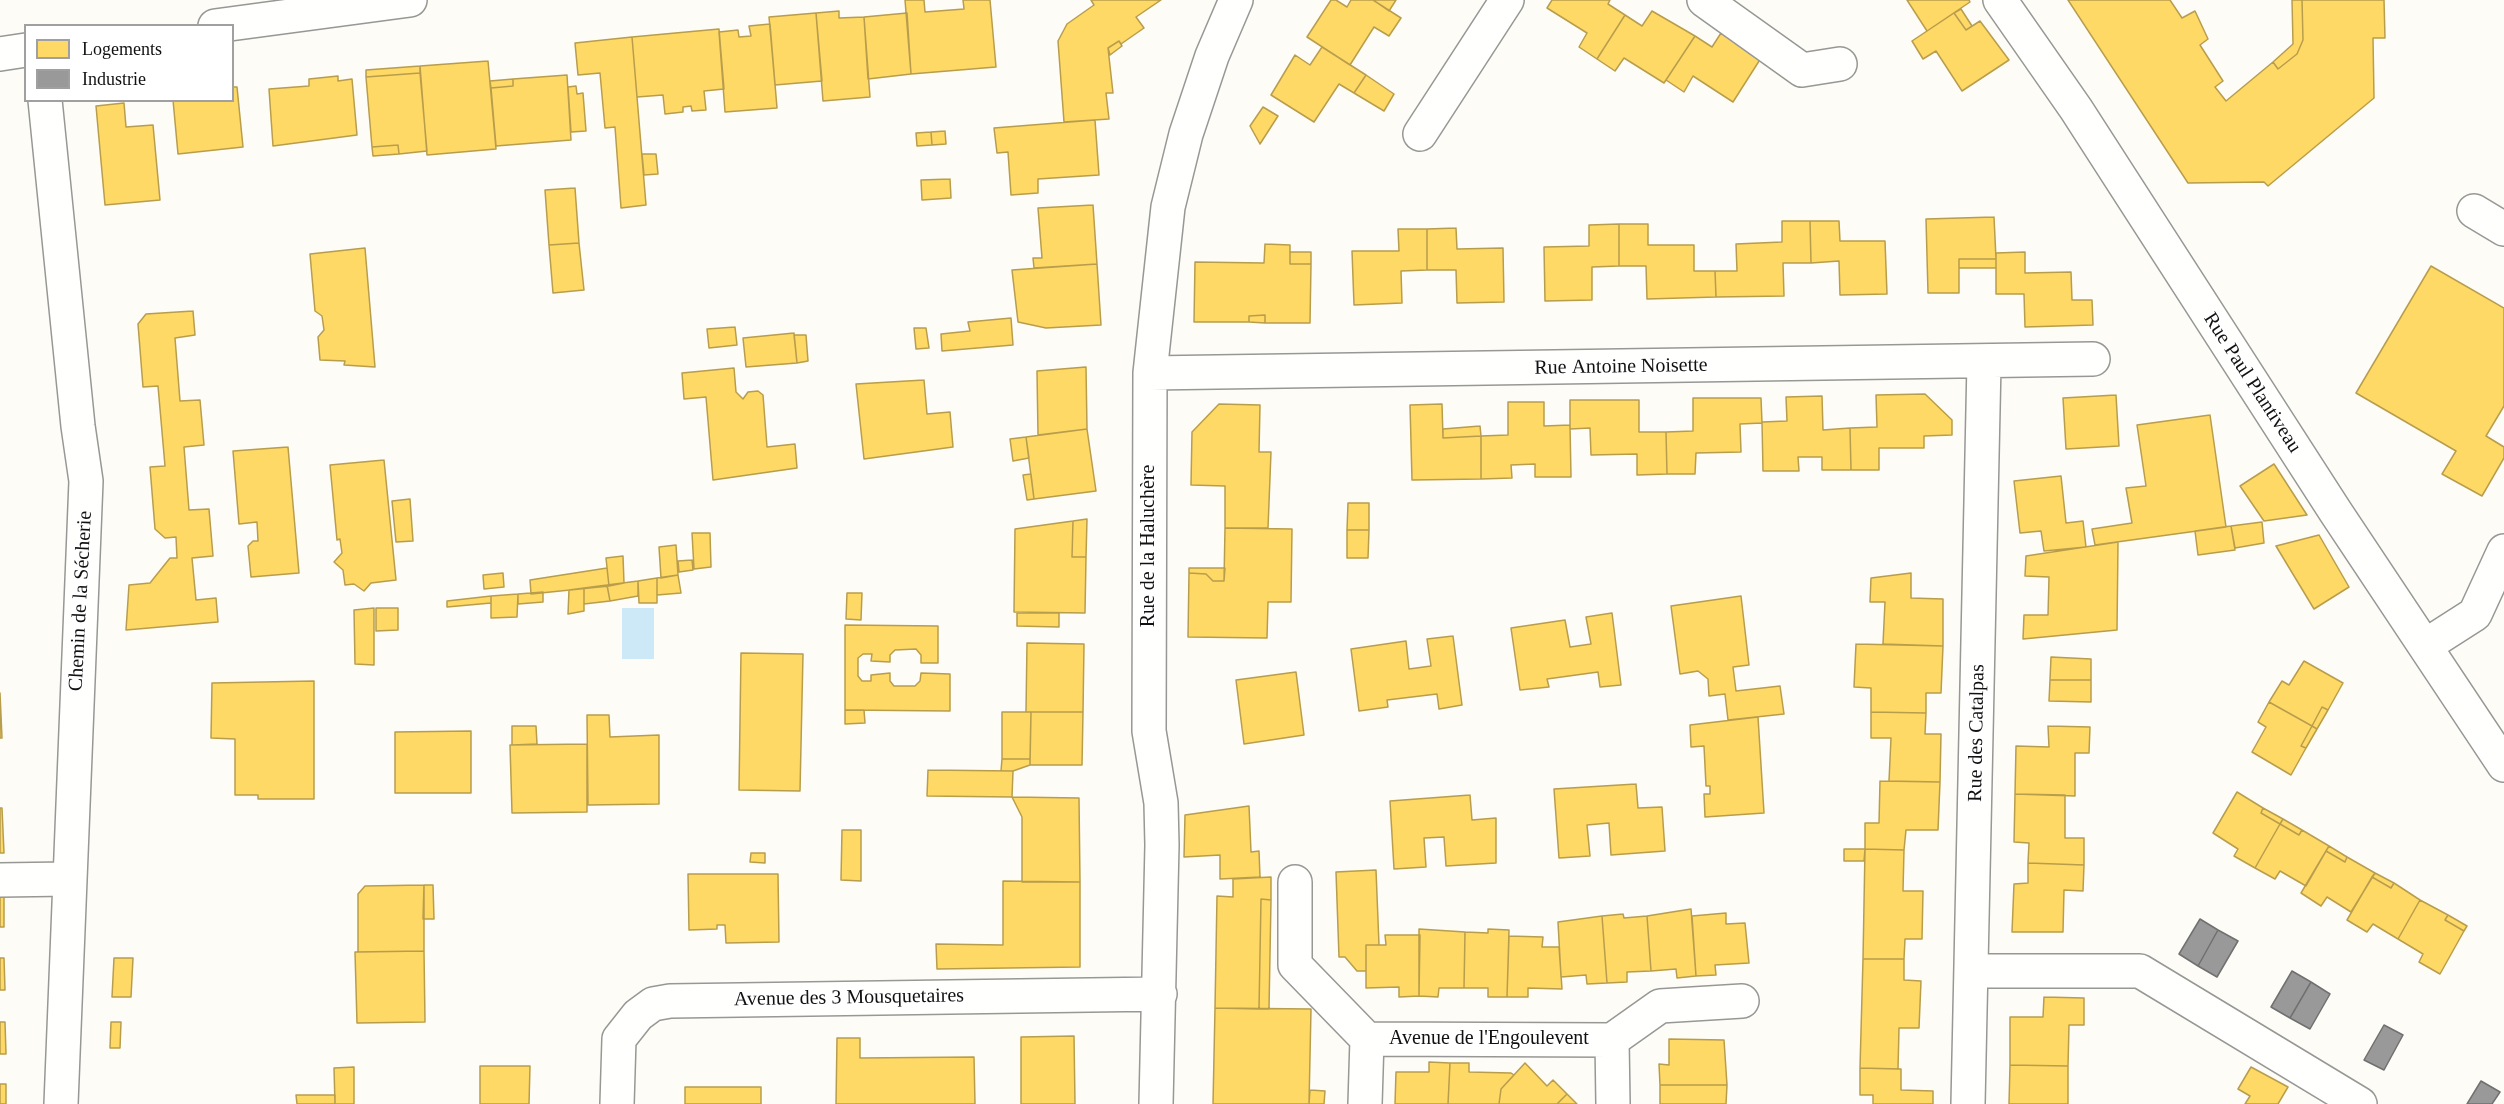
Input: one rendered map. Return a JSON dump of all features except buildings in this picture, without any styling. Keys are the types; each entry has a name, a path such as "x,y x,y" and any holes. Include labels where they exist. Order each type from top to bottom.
{"street":[{"path":"230,24 410,0"},
{"name":"Rue de la Haluchère","path":"1156,1104 1160,994 1161,803 1149,731 1150,374 1168,207 1186,134 1212,56 1236,0"},
{"path":"1420,134 1507,0"},
{"path":"1704,0 1802,70 1840,64"},
{"name":"Rue Paul Plantiveau","path":"2000,0 2076,109 2248,378 2504,765"},
{"path":"0,54 24,50"},
{"name":"Chemin de la Sécherie","path":"45,102 78,426 86,481 68,879 61,1104"},
{"path":"2474,211 2504,229"},
{"name":"Rue Antoine Noisette","path":"1150,374 1984,363 2093,359"},
{"name":"Rue des Catalpas","path":"1968,1104 1984,363"},
{"path":"2426,646 2475,614 2504,551"},
{"path":"0,880 68,879"},
{"name":"Avenue de l'Engoulevent","path":"1295,882 1295,965 1367,1039 1612,1040 1660,1006 1742,1001"},
{"path":"1972,971 2140,971 2354,1102"},
{"name":"Avenue des 3 Mousquetaires","path":"617,1104 619,1039 638,1015 653,1004 670,1000 1160,994"},
{"name":"Avenue de l'Engoulevent","path":"1365,1104 1367,1039"},
{"name":"Avenue de l'Engoulevent","path":"1612,1040 1613,1104"}],"water":[{"path":"622,608 654,608 654,659 622,659"}]}
